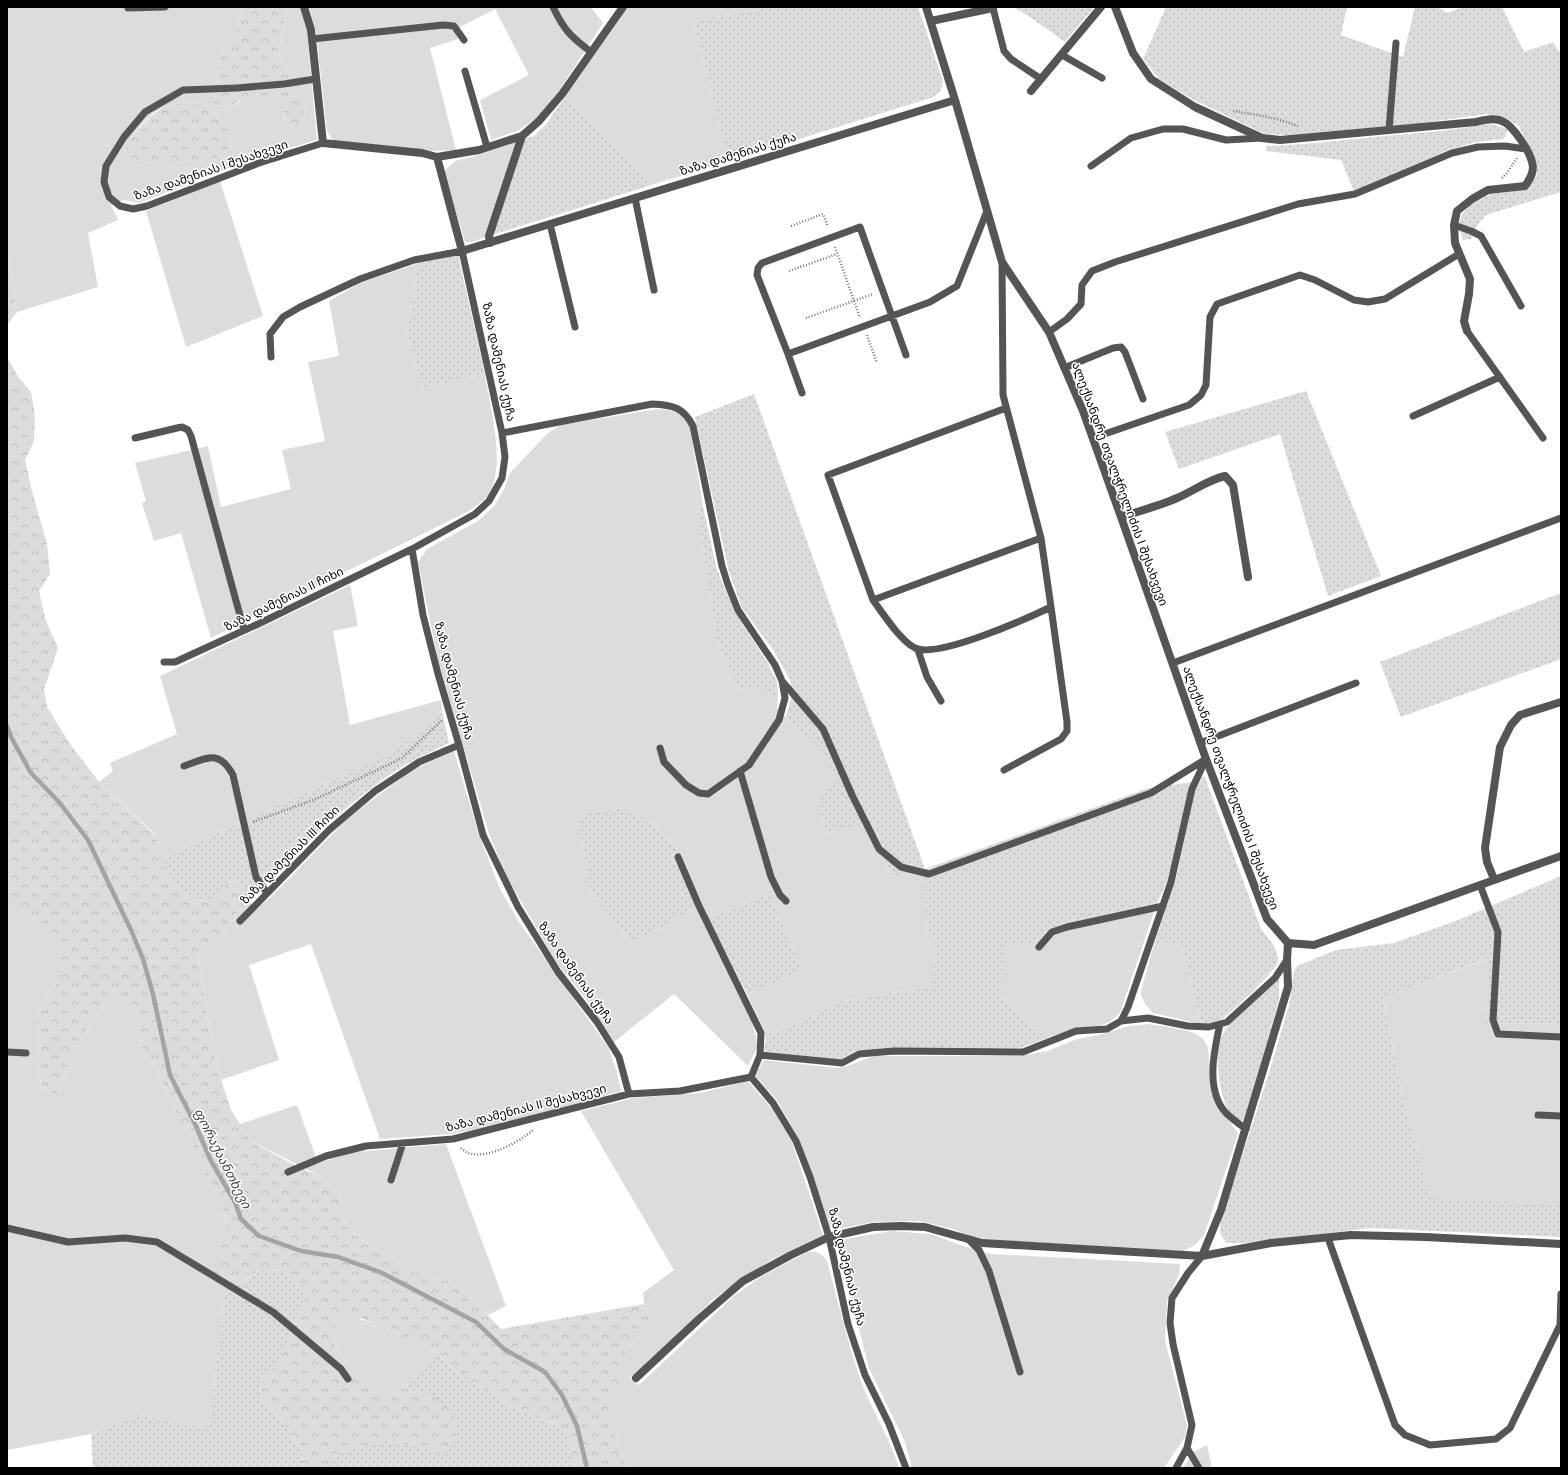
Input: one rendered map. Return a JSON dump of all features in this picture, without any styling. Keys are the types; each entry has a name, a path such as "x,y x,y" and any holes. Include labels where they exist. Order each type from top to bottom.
{"street":[{"path":"304,7 311,30 323,143 422,153 437,157 487,147 522,136 539,121 562,94 623,7"},
{"name":"ალექსანდრე თვალჭრელიძის I შესახვევი","path":"926,7 955,100 1002,262 1049,332 1093,438 1200,743 1266,919 1288,943"},
{"path":"1031,91 1101,7"},
{"path":"1115,7 1133,53 1151,79 1195,107 1262,138 1280,140 1476,122 1491,118 1504,122 1516,132 1523,148 1533,163 1532,175 1526,186 1488,190 1472,199 1457,211 1454,225 1455,243 1470,280 1464,320 1467,331"},
{"path":"931,21 993,8"},
{"name":"ზაზა დამენიას ქუჩა","path":"462,251 955,100"},
{"path":"490,243 489,236 522,136"},
{"path":"437,157 462,251"},
{"path":"1121,516 1178,498 1217,478 1225,476 1232,485 1248,577"},
{"path":"1494,879 1487,862 1484,848 1500,747 1511,725 1520,715 1561,702"},
{"path":"1202,1256 1221,1210 1288,987 1288,943 1314,945 1561,856"},
{"path":"636,1378 699,1319 744,1281 829,1236 873,1227 925,1227 982,1244 1202,1256 1271,1243 1351,1235 1561,1244"}],"lane":[{"path":"128,8 165,7"},
{"path":"553,7 562,27 575,40 591,52"},
{"path":"993,8 1004,51 1011,59 1041,79"},
{"path":"312,39 443,25 454,26 464,40"},
{"path":"1389,130 1396,44"},
{"path":"1062,54 1102,78"},
{"path":"465,71 487,147"},
{"name":"ზაზა დამენიას I შესახვევი","path":"315,79 284,84 237,88 183,90 145,112 124,137 106,166 104,182 109,197 120,206 133,209 146,206 258,162 323,143"},
{"path":"1091,166 1131,138 1163,129 1183,129 1226,140 1262,138"},
{"path":"1049,332 1067,319 1081,304 1082,285 1092,271 1115,262 1298,204 1356,194 1452,153 1478,147 1505,146 1523,148"},
{"path":"635,198 654,290"},
{"path":"788,354 930,302 956,286 987,211"},
{"path":"550,224 575,327"},
{"path":"1454,225 1471,230 1481,236 1521,306"},
{"path":"802,393 757,275 758,268 762,263 860,227 906,355"},
{"path":"271,358 270,334 283,317 300,307 360,279 414,260 462,251"},
{"name":"ზაზა დამენიას ქუჩა","path":"462,251 502,432 505,457 502,478 489,501 475,514 412,550 423,615 483,835 518,907 558,972 597,1022 619,1058 629,1094"},
{"path":"1093,438 1189,405 1201,395 1206,385 1210,316 1217,304 1300,275 1315,280 1354,300 1368,302 1385,299 1459,254"},
{"path":"1002,262 1003,395 1042,538 1067,722 1067,731 1061,739 1004,770"},
{"path":"1467,331 1543,438"},
{"path":"1064,368 1113,348 1121,347 1125,352 1143,399"},
{"path":"1413,416 1500,377"},
{"path":"502,432 652,404 670,404 689,417 693,426 722,566 728,585 738,610 775,665 782,681 785,698 779,720 749,765 708,794 699,793 686,785 664,762 660,748"},
{"path":"941,701 927,677 918,650 905,640 873,600 828,475 1006,408"},
{"path":"134,438 177,428 188,430 201,468 244,630"},
{"path":"1173,663 1561,518"},
{"path":"873,600 1042,538"},
{"name":"ზაზა დამენიას II ჩიხი","path":"164,662 175,662 412,550"},
{"path":"918,650 946,648 987,634 1051,607"},
{"path":"782,681 823,729 852,795 880,849 901,867 929,874 1151,793 1206,759"},
{"path":"1200,743 1356,683"},
{"name":"ზაზა დამენიას III ჩიხი","path":"240,921 329,830 375,791 419,762 459,744"},
{"path":"184,766 207,758 219,758 228,765 233,775 256,877 267,893"},
{"path":"1121,1021 1128,1007 1171,882 1192,788 1206,759"},
{"path":"740,771 771,877 780,895 786,900"},
{"path":"629,1094 680,1091 751,1077 760,1056 762,1034 699,906 678,857"},
{"path":"1480,884 1498,932 1494,1020 1498,1034 1561,1037"},
{"path":"1039,947 1052,932 1067,927 1163,906"},
{"path":"760,1056 842,1063 859,1054 894,1052 1023,1052 1076,1031 1107,1029 1121,1021 1148,1018 1188,1026 1209,1027 1226,1022 1275,978 1287,960"},
{"path":"1220,1024 1214,1051 1213,1083 1218,1102 1222,1108 1246,1129"},
{"path":"7,1052 26,1053"},
{"name":"ზაზა დამენიას ქუჩა","path":"751,1077 773,1103 796,1141 810,1177 829,1236 848,1324 865,1375 889,1424 906,1468"},
{"name":"ზაზა დამენიას II შესახვევი","path":"288,1172 326,1156 366,1146 453,1139 629,1094"},
{"path":"1538,1115 1561,1116"},
{"path":"391,1180 403,1143"},
{"path":"7,1228 68,1242 125,1238 157,1242 273,1312 341,1369 348,1378"},
{"path":"1328,1238 1396,1425 1405,1435 1430,1445 1496,1438 1510,1428 1560,1325"},
{"path":"969,1240 979,1250 989,1271 1020,1372"},
{"path":"1176,1468 1187,1448 1192,1425 1173,1344 1170,1323 1172,1298 1188,1273 1202,1256"},
{"path":"1561,1294 1561,1336"},
{"path":"1187,1448 1199,1468"}],"path":[{"path":"1232,111 1277,120 1302,128"},
{"path":"1488,190 1507,173 1523,148"},
{"path":"791,226 823,214 877,363"},
{"path":"789,271 838,254"},
{"path":"806,318 883,291"},
{"path":"244,826 316,799 402,758 449,712"},
{"path":"453,1139 464,1152 479,1154 503,1149 523,1139 534,1129"}],"green space":[{"path":"7,7 242,7 243,9 237,29 219,58 216,75 218,80 213,102 220,111 251,96 279,95 285,107 283,122 296,129 304,122 305,103 298,93 302,86 280,60 279,50 286,13 285,7 300,7 307,32 317,140 252,159 139,203 124,200 111,205 118,220 88,233 98,287 17,312 7,249","holes":["180,103 204,104 214,113 228,130 231,148 216,158 201,164 190,160 170,166 151,162 130,168 122,162 136,131 154,113 162,108"]},
{"path":"242,7 285,7 286,13 279,50 280,60 302,86 298,93 305,103 304,122 296,129 283,122 285,107 241,100 220,111 213,102 218,80 216,75 219,58 237,29 243,9"},
{"path":"309,7 591,7 603,23 558,92 538,117 517,131 491,140 480,100 529,75 495,9 454,30 458,39 430,48 456,150 431,151 337,142 332,139 327,131 316,33"},
{"path":"627,7 774,7 694,21 728,161 652,185 564,98"},
{"path":"774,7 918,7 943,81 941,91 934,97 728,161 694,21"},
{"path":"1013,7 1094,7 1065,42"},
{"path":"1166,7 1347,7 1341,35 1403,57 1415,7 1437,7 1447,13 1464,7 1502,7 1524,52 1553,42 1561,54 1561,192 1486,215 1478,224 1471,239 1463,240 1459,227 1461,216 1470,205 1491,194 1528,189 1537,175 1537,163 1519,126 1504,117 1487,114 1414,124 1288,135 1265,134 1194,100 1160,80 1143,59"},
{"path":"564,98 652,185 489,236 521,140 534,136 547,123"},
{"path":"180,103 204,104 214,113 228,130 231,148 216,158 201,165 190,160 170,166 151,162 130,168 122,162 127,145 149,118 162,108"},
{"path":"1490,124 1508,129 1504,139 1476,142 1448,150 1354,191 1341,160 1266,151 1266,146 1384,136"},
{"path":"521,140 489,236 472,242 465,242 444,171 455,161 475,156"},
{"path":"220,181 263,316 186,347 146,211"},
{"path":"7,249 17,312 7,325"},
{"path":"458,255 485,374 423,388 407,333 419,263"},
{"path":"419,263 407,333 423,388 485,374 496,436 497,453 494,483 487,497 469,511 211,638 181,533 154,541 142,503 146,501 135,463 208,446 221,507 291,489 282,450 325,441 308,362 339,356 329,301 360,283"},
{"path":"7,357 19,378 31,392 35,416 34,441 25,460 47,544 50,574 39,591 46,621 58,648 44,689 47,707 70,744 99,782 154,834 163,854 173,884 198,901 217,899 227,882 238,880 247,901 215,944 198,955 210,1033 221,1080 231,1110 251,1141 294,1165 320,1176 338,1192 345,1225 362,1240 411,1271 448,1281 472,1298 501,1329 644,1304 652,1323 627,1349 630,1378 611,1421 627,1468 571,1468 571,1453 565,1432 555,1425 509,1406 483,1388 462,1377 436,1353 420,1344 394,1331 361,1318 331,1330 337,1350 374,1396 406,1388 435,1397 454,1414 457,1444 437,1453 417,1446 386,1441 338,1453 328,1468 304,1468 301,1448 280,1419 260,1398 262,1372 273,1374 294,1327 305,1296 283,1271 259,1270 225,1294 207,1276 228,1224 217,1196 158,1074 141,1046 136,1011 105,1004 82,1036 68,1065 58,1095 41,1090 38,1060 37,1016 49,994 61,977 7,895"},
{"path":"1306,391 1381,576 1328,596 1280,434 1179,469 1165,432"},
{"path":"754,394 925,869 1148,788 1193,782 1169,874 1157,903 1066,922 1045,933 1033,945 1000,996 1047,1038 1020,1048 858,1050 839,1060 766,1053 764,1048 766,1039 764,1030 773,1034 844,1001 932,986 936,939 927,938 924,869 891,878 874,823 826,833 818,799 820,748 786,717 792,695 790,680 774,651 742,608 729,572 695,417"},
{"path":"658,409 669,410 677,413 684,418 690,428 703,506 697,508 717,640 738,688 768,691 778,697 777,709 820,748 839,781 818,799 826,833 874,823 891,878 925,869 927,938 937,939 932,986 844,1001 773,1034 764,1030 747,994 802,971 770,894 708,918 681,854 655,826 622,808 578,815 591,893 632,943 696,908 752,1022 757,1048 748,1066 674,994 614,1042 588,1002 556,962 508,879 490,837 438,660 418,562 427,549 478,521 495,505 504,489 510,473 547,434 560,425"},
{"path":"703,506 716,566 724,587 736,613 770,667 777,682 778,697 767,691 738,688 717,640 697,508"},
{"path":"350,585 358,626 333,631 350,725 441,700 442,711 428,724 389,754 164,858 154,833 99,782 113,771 110,763 177,734 160,676"},
{"path":"1561,593 1561,659 1401,717 1380,662"},
{"path":"442,711 449,743 403,766 370,789 333,819 247,901 238,880 227,882 217,899 198,901 173,884 164,858 389,754 428,724"},
{"path":"454,751 479,835 499,887 519,922 608,1047 617,1072 621,1091 495,1126 451,1134 380,1139 311,944 249,965 279,1060 221,1080 210,1033 198,955 215,944 247,901 258,908 273,895 345,821 414,769"},
{"path":"1204,775 1261,929 1276,950 1278,959 1277,964 1268,976 1227,1015 1217,1021 1201,1024 1183,949 1165,942 1154,945 1177,875 1195,790"},
{"path":"622,808 655,826 681,854 673,855 696,908 632,943 591,893 578,815"},
{"path":"1561,876 1561,1024 1486,1023 1487,958 1383,999 1403,1098 1430,1197 1561,1205 1561,1237 1371,1228 1242,1243 1227,1243 1221,1233 1221,1220 1270,1070 1289,1005 1294,972 1297,966 1336,950 1394,943 1458,920"},
{"path":"770,894 802,971 747,994 708,918"},
{"path":"7,895 47,932 59,948 61,977 49,994 37,1016 38,1060 41,1090 58,1095 68,1065 82,1036 105,1004 117,999 136,1011 141,1046 158,1074 217,1196 228,1225 220,1254 207,1276 225,1294 209,1429 141,1415 91,1434 7,1450"},
{"path":"1157,903 1120,1013 1110,1022 1096,1027 1072,1029 1047,1038 1000,996 1004,943 1033,945 1045,933 1066,922"},
{"path":"1165,942 1177,943 1183,949 1201,1024 1153,1013 1145,1004 1141,995 1154,945"},
{"path":"1488,958 1486,1023 1561,1024 1561,1205 1430,1198 1403,1098 1383,999"},
{"path":"1279,978 1279,1000 1244,1121 1239,1120 1232,1115 1228,1109 1221,1090 1218,1066 1220,1041 1227,1027 1233,1020"},
{"path":"1148,1024 1186,1030 1204,1040 1208,1051 1212,1095 1219,1109 1238,1134 1204,1235 1195,1245 1183,1251 994,1240 972,1237 953,1229 919,1221 874,1222 838,1229 829,1227 798,1137 776,1099 755,1075 764,1060 838,1068 876,1056 1020,1056 1048,1051 1077,1039 1099,1035 1129,1026"},
{"path":"748,1081 772,1109 792,1142 823,1235 771,1260 716,1297 630,1378 639,1385 734,1296 762,1276 808,1252 817,1252 827,1261 858,1373 890,1444 899,1468 627,1468 607,1405 630,1379 621,1373 627,1349 652,1323 644,1304 643,1293 674,1270 581,1111 634,1098 701,1093"},
{"path":"297,1105 318,1163 355,1152 446,1144 506,1306 488,1315 472,1298 448,1281 411,1271 362,1240 345,1225 338,1192 320,1176 251,1141 240,1124"},
{"path":"892,1231 931,1234 960,1245 991,1254 1180,1264 1179,1274 1167,1302 1165,1341 1187,1425 1185,1437 1164,1468 912,1468 905,1442 869,1368 837,1244 845,1239"},
{"path":"260,1270 283,1271 305,1296 294,1327 273,1374 262,1372 260,1398 280,1419 301,1448 304,1468 93,1468 91,1434 141,1415 209,1429 225,1294"},
{"path":"343,1316 379,1325 436,1353 406,1388 374,1397 337,1350 331,1330"},
{"path":"436,1353 462,1377 483,1388 509,1406 555,1425 566,1432 571,1453 571,1468 328,1468 338,1453 386,1441 417,1446 437,1453 435,1397 406,1388"},
{"path":"1207,1445 1212,1468 1183,1468 1193,1452"}],"waterway":[{"name":"ფორაქაანთხევი","path":"7,726 11,737 31,773 59,802 88,840 131,930 143,959 153,994 170,1075 195,1124 211,1161 235,1202 241,1219 259,1236 301,1251 338,1257 380,1272 476,1322 504,1349 545,1372 562,1395 577,1426 587,1468"}]}
